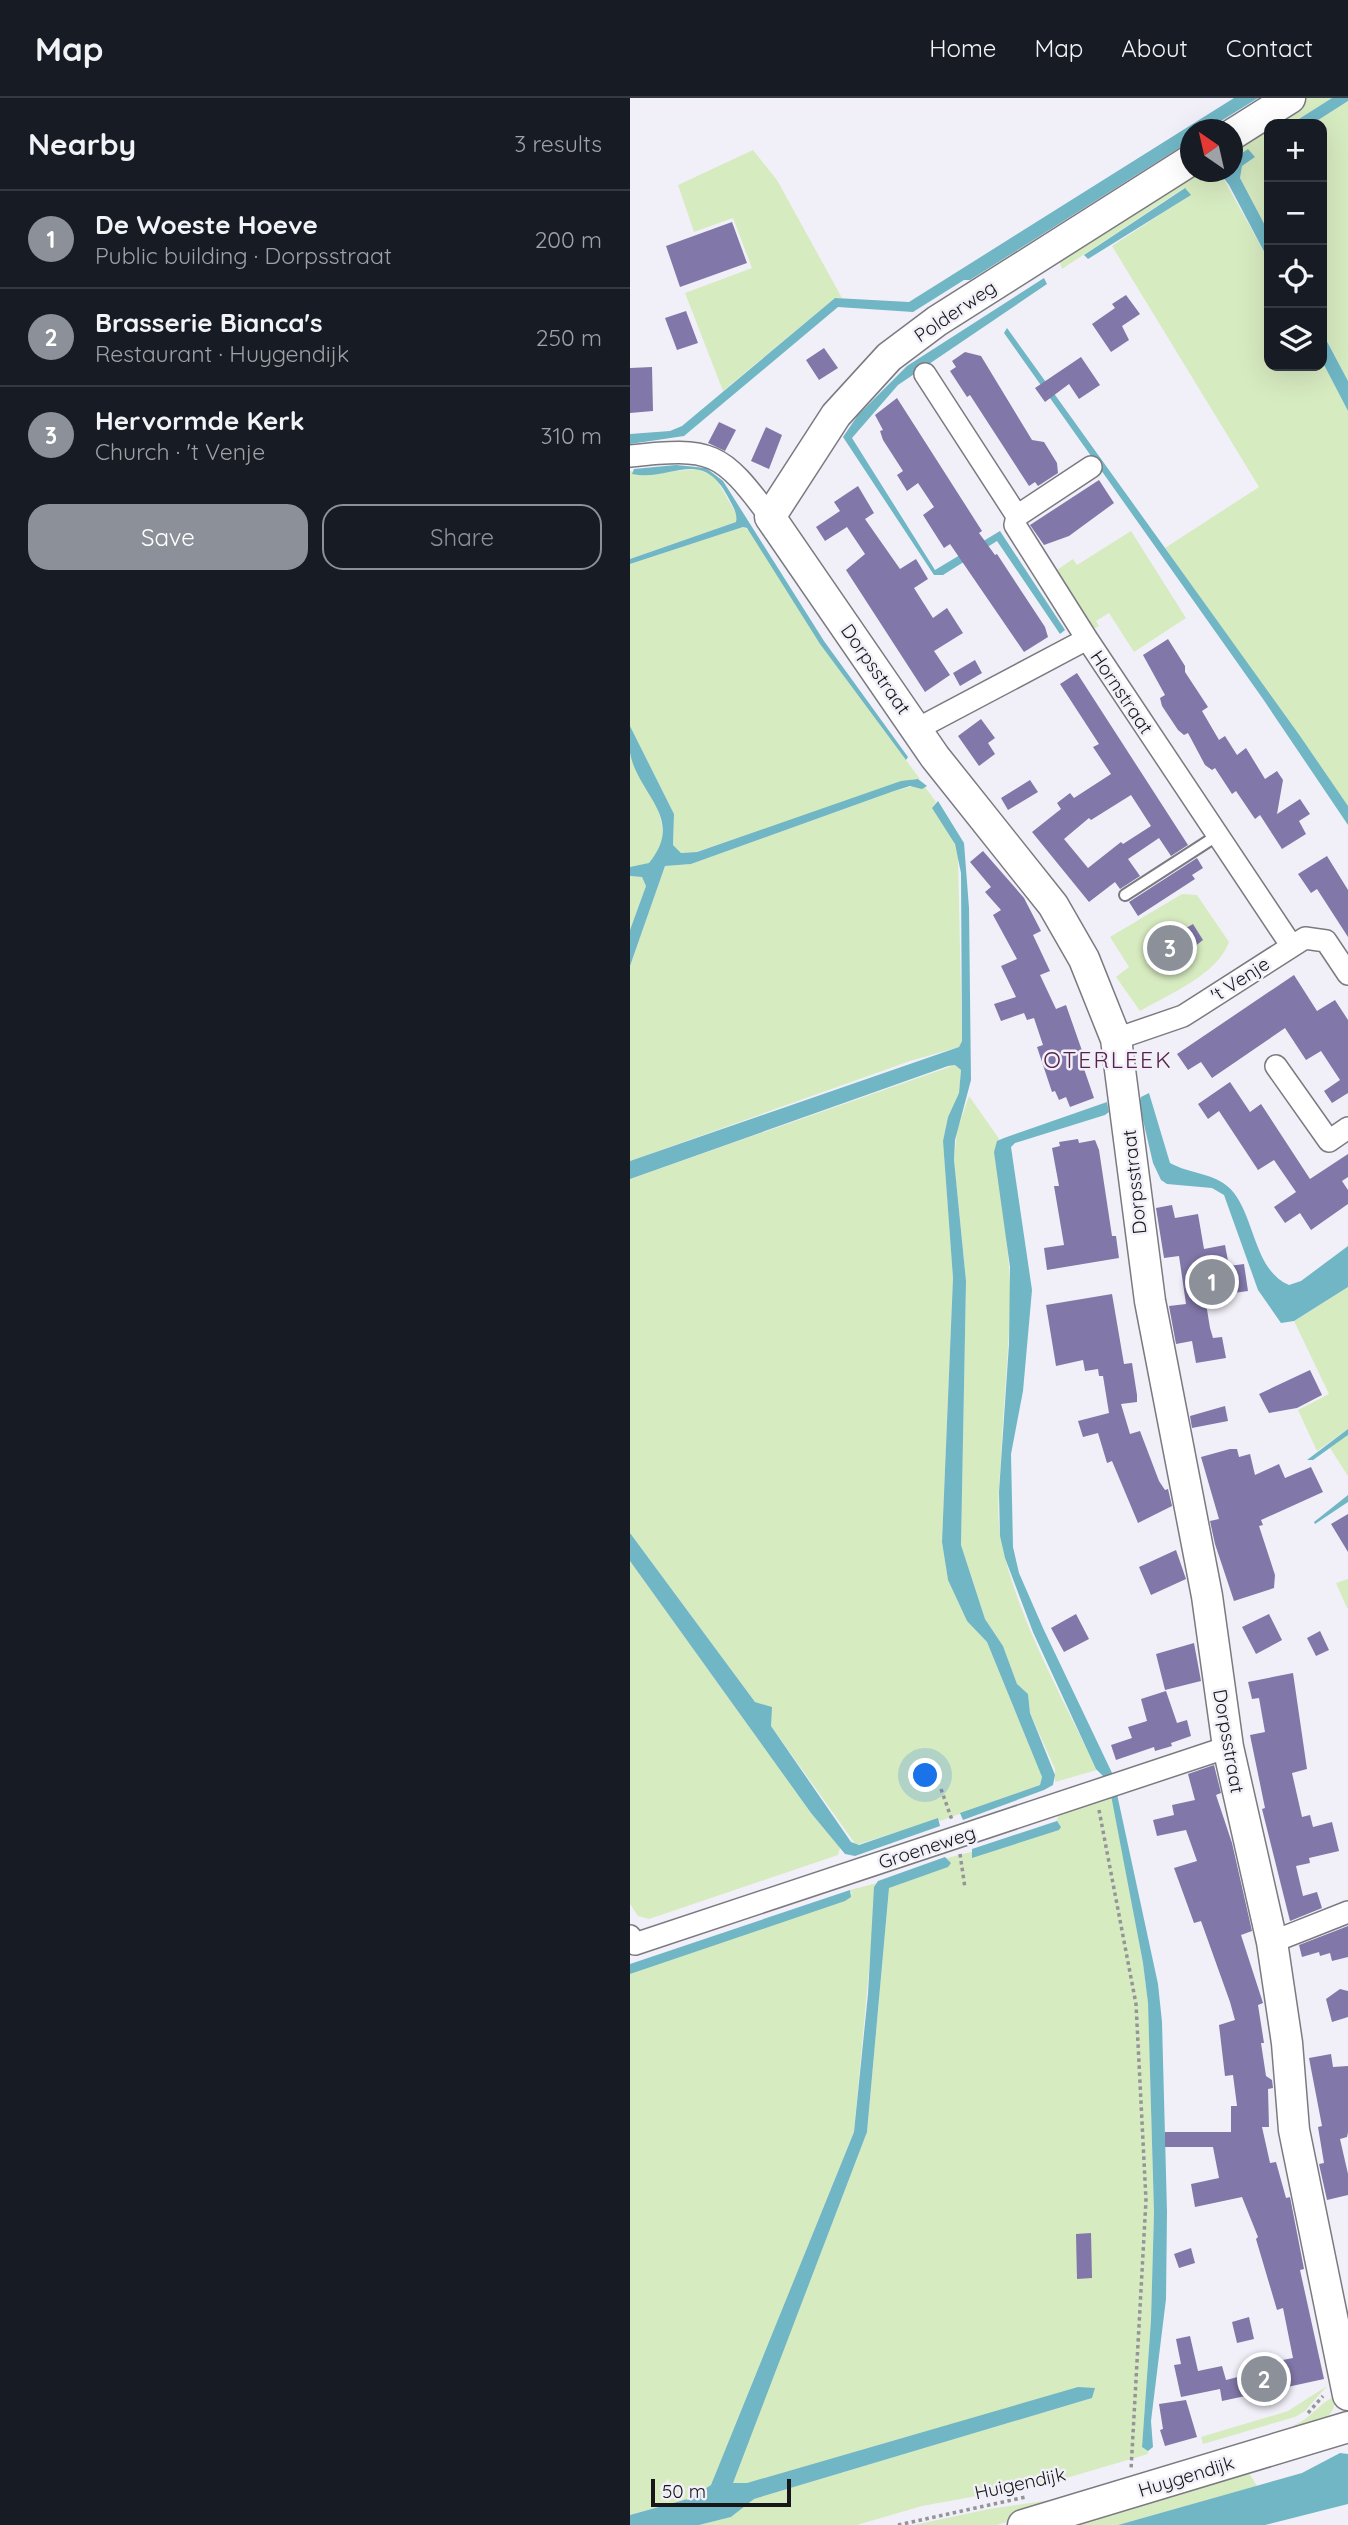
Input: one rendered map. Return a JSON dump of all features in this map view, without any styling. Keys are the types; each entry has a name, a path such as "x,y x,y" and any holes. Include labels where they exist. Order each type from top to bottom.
{"street":[{"path":"1243,128 1290,98"},
{"name":"Polderweg","path":"770,517 836,415 889,357 937,321 1180,167"},
{"path":"925,374 1017,516"},
{"path":"630,456 675,451 712,458 736,472 770,517"},
{"path":"1087,639 1015,525 1017,516 1091,467"},
{"name":"Dorpsstraat","path":"770,517 949,776 1053,905 1084,959 1116,1039 1123,1076 1140,1243 1207,1596 1228,1747 1272,1942 1287,2043 1294,2130 1348,2395"},
{"name":"Hornstraat","path":"917,729 1087,639 1291,945"},
{"name":"'t Venje","path":"1116,1039 1183,1016 1305,938 1326,941 1348,974"},
{"path":"1276,1066 1329,1141 1348,1128"},
{"name":"Groeneweg","path":"630,1936 635,1944 1228,1747"},
{"path":"1272,1942 1348,1912"},
{"name":"Huygendijk","path":"1023,2525 1348,2427"}],"lane":[{"path":"1125,895 1218,835"}],"path":[{"path":"1095,1790 1136,2004 1146,2200 1131,2470"},
{"path":"1119,2474 1139,2468"},
{"name":"Huigendijk","path":"898,2525 1032,2496"}],"green space":[{"path":"1302,98 1332,98 1299,119 1269,119"},
{"path":"1348,101 1348,381 1327,341 1327,119 1320,119"},
{"path":"1264,122 1264,224 1242,182 1243,165 1255,157 1248,150 1243,153 1243,136"},
{"path":"753,150 777,180 842,298 835,298 723,391 685,293 752,268 733,218 694,232 678,185"},
{"path":"1180,179 1180,182 1225,182 1264,252 1264,371 1327,371 1348,411 1348,806 1165,548 1259,487 1112,246 1190,195 1184,188 1062,269 1059,260"},
{"path":"697,469 715,477 737,515 736,522 630,559 630,471 646,474"},
{"path":"743,527 749,530 758,543 820,644 920,779 696,852 681,853 673,845 674,814 630,726 630,564"},
{"path":"1131,531 1186,618 1134,652 1109,613 1096,621 1099,626 1091,630 1054,572 1073,559 1077,565"},
{"path":"630,754 659,812 662,841 657,855 645,866 630,867"},
{"path":"914,786 925,787 936,802 932,808 953,839 958,857 962,1041 959,1047 910,1061 630,1161 630,966 665,866 691,864"},
{"path":"630,876 642,877 646,886 630,930"},
{"path":"1182,894 1197,895 1229,942 1223,954 1203,974 1140,1011 1116,977 1129,967 1110,937"},
{"path":"955,1065 961,1070 959,1093 948,1117 943,1141 953,1278 942,1542 948,1580 967,1621 987,1642 1042,1777 1040,1785 940,1821 938,1819 856,1845 771,1726 769,1706 755,1702 630,1533 630,1179"},
{"path":"969,1096 1000,1140 997,1141 998,1161 1009,1260 1010,1300 998,1500 1001,1540 1008,1569 1029,1628 1097,1770 1055,1782 1055,1769 1030,1713 1028,1696 1017,1684 1003,1646 985,1619 961,1545 966,1281 954,1160 957,1130"},
{"path":"1348,1287 1348,1429 1317,1451 1298,1410 1329,1394 1294,1321"},
{"path":"1348,1435 1348,1476 1330,1448"},
{"path":"630,1561 811,1813 840,1848 838,1855 649,1919 638,1916 630,1904"},
{"path":"1348,1579 1348,1608 1347,1608 1336,1583"},
{"path":"1112,1793 1148,2003 1154,2212 1151,2320 1142,2447 1148,2454 1053,2482 922,2506 857,2525 699,2525 731,2517 754,2499 1092,2398 747,2483 732,2483 867,2132 889,1888 947,1858 1059,1830 1061,1826 1056,1822 1061,1810"},
{"path":"877,1883 854,2132 711,2486 691,2498 630,2515 630,1974 852,1894 850,1890"},
{"path":"1327,2386 1305,2411 1295,2417 1203,2444 1201,2437 1288,2411"},
{"path":"1335,2397 1335,2405 1328,2416 1297,2433 1294,2425"},
{"path":"1246,2468 1257,2486 1118,2525 1056,2525"},
{"path":"1100,2493 997,2525 914,2525 989,2509"}],"water":[{"path":"1234,98 1258,98 1224,119 1201,119"},
{"path":"1332,98 1348,98 1348,101 1320,119 1299,119"},
{"path":"1180,132 1180,147 970,280 964,280 913,312 838,307 684,436 630,444 630,434 670,431 682,426 835,298 909,302"},
{"path":"1248,149 1255,157 1243,165 1243,152"},
{"path":"1227,182 1242,182 1264,224 1264,252"},
{"path":"1185,188 1191,195 1088,259 1084,255"},
{"path":"1044,278 1047,284 898,385 852,438 935,570 1000,531 1065,630 1060,634 997,541 943,575 934,575 843,437 858,415 907,366"},
{"path":"1007,328 1300,736 1348,806 1348,825 1263,699 1004,333"},
{"path":"1327,341 1348,381 1348,411 1327,371"},
{"path":"676,465 706,468 723,481 824,641 908,757 906,760 820,644 747,528 743,527 630,564 630,559 736,522 728,497 718,482 707,473 685,469 660,474 632,474 634,469"},
{"path":"630,726 674,814 673,845 681,853 697,852 901,781 918,779 927,786 922,789 910,786 894,791 691,864 665,866 630,966 630,930 646,886 642,877 630,876 630,867 649,863 659,847 663,833 661,819 630,753"},
{"path":"938,801 964,843 969,908 971,1080 955,1140 954,1160 966,1281 961,1545 985,1619 1003,1646 1017,1684 1028,1694 1030,1713 1055,1775 1053,1785 1044,1790 963,1820 960,1813 1040,1785 1042,1777 987,1642 967,1621 948,1580 942,1542 953,1278 943,1141 948,1117 959,1093 961,1070 955,1065 948,1066 630,1179 630,1161 959,1047 962,1041 961,873 955,844 932,808"},
{"path":"1149,1093 1170,1163 1212,1177 1228,1186 1241,1204 1262,1257 1278,1278 1289,1285 1301,1281 1348,1246 1348,1287 1294,1321 1281,1323 1258,1290 1224,1195 1212,1188 1167,1184 1161,1180 1153,1163 1139,1103 1141,1097"},
{"path":"1107,1102 1109,1112 1105,1115 1015,1143 1011,1147 1032,1290 1023,1391 1011,1454 1013,1547 1019,1573 1043,1628 1113,1775 1105,1778 1096,1769 1033,1632 1005,1558 1000,1536 999,1492 1009,1344 1010,1267 994,1152 997,1141"},
{"path":"1348,1429 1348,1435 1313,1460 1307,1460"},
{"path":"1348,1495 1348,1502 1315,1524 1314,1522"},
{"path":"630,1533 755,1702 772,1707 771,1726 851,1842 859,1845 938,1818 940,1826 855,1856 845,1854 811,1813 630,1561"},
{"path":"1117,1794 1158,1984 1162,2022 1167,2212 1166,2299 1151,2421 1153,2447 1148,2451 1142,2447 1151,2320 1154,2212 1148,2003 1111,1795"},
{"path":"1057,1821 1061,1827 1059,1830 972,1858 972,1849"},
{"path":"945,1857 951,1863 948,1867 889,1888 867,2132 733,2483 747,2483 1078,2387 1095,2388 1092,2398 754,2499 731,2517 699,2525 630,2525 630,2515 691,2498 711,2485 854,2132 868,1994 874,1887 878,1881"},
{"path":"850,1890 851,1897 845,1901 630,1974 630,1964"},
{"path":"1340,2453 1348,2454 1348,2504 1265,2525 1118,2525 1302,2473"}],"building":[{"path":"732,222 747,263 680,287 666,246"},
{"path":"1126,295 1140,314 1122,326 1129,340 1111,352 1092,324 1115,308 1112,304"},
{"path":"686,311 698,343 677,350 665,318"},
{"path":"824,348 838,368 819,380 806,360"},
{"path":"965,352 981,356 1032,440 1044,442 1057,463 1058,473 1038,486 1035,482 1029,486 970,395 967,397 950,371 956,367 952,361"},
{"path":"1081,357 1100,385 1079,399 1069,384 1045,402 1035,388"},
{"path":"652,367 653,411 630,413 630,368"},
{"path":"897,398 982,531 979,533 995,555 997,554 1045,627 1048,637 1024,652 950,544 944,548 923,515 934,507 918,483 907,491 897,475 903,471 883,440 880,431 883,430 875,415"},
{"path":"719,422 736,430 725,451 708,443"},
{"path":"766,427 782,435 769,469 751,461"},
{"path":"1099,480 1114,503 1069,536 1044,545 1030,525"},
{"path":"858,486 874,513 865,519 900,569 916,559 928,579 914,588 933,618 947,608 963,633 934,651 950,675 925,692 846,570 865,554 847,527 825,541 816,527 840,511 834,502"},
{"path":"1168,639 1208,707 1202,711 1219,740 1225,736 1237,755 1246,748 1265,779 1277,771 1283,780 1277,814 1300,799 1310,814 1299,821 1306,834 1282,849 1260,815 1255,819 1236,791 1232,794 1215,768 1212,770 1205,765 1188,733 1184,735 1178,730 1162,706 1160,698 1165,695 1143,655"},
{"path":"975,660 982,673 960,686 953,673"},
{"path":"1077,673 1188,845 1171,856 1159,838 1128,859 1140,876 1120,889 1115,882 1089,902 1032,832 1061,809 1057,803 1070,793 1074,798 1111,774 1093,747 1099,744 1060,684","holes":["1131,795 1151,826 1123,844 1121,842 1088,868 1064,839 1089,818 1091,820"]},
{"path":"981,719 995,738 988,743 995,754 979,766 958,736"},
{"path":"1030,780 1038,792 1008,810 1001,798"},
{"path":"983,851 1024,898 1041,931 1033,935 1050,971 1040,975 1056,1009 1066,1005 1086,1062 1082,1063 1094,1098 1070,1107 1066,1097 1059,1100 1055,1091 1052,1092 1037,1047 1043,1045 1034,1018 1027,1020 1024,1013 1001,1021 994,1004 1016,997 1001,966 1017,959 993,915 1001,910 985,892 991,887 970,862"},
{"path":"1327,856 1348,890 1348,937 1317,889 1311,893 1298,874"},
{"path":"1197,858 1203,868 1192,875 1195,879 1138,916 1129,902"},
{"path":"1193,924 1203,940 1172,964 1155,967 1144,950 1179,928 1181,931"},
{"path":"1294,975 1317,1011 1335,1000 1348,1020 1348,1093 1332,1103 1324,1091 1340,1080 1321,1051 1306,1060 1285,1028 1212,1078 1201,1062 1188,1070 1177,1054"},
{"path":"1230,1082 1250,1112 1261,1104 1310,1179 1348,1154 1348,1177 1342,1181 1348,1190 1348,1204 1311,1230 1300,1213 1285,1223 1274,1207 1296,1192 1274,1160 1258,1170 1219,1111 1208,1119 1198,1104"},
{"path":"1078,1139 1079,1143 1095,1140 1099,1150 1112,1236 1116,1236 1119,1258 1047,1270 1044,1248 1064,1245 1054,1186 1059,1186 1052,1148 1060,1146 1059,1142"},
{"path":"1172,1205 1175,1218 1198,1214 1204,1249 1225,1245 1229,1266 1244,1264 1248,1291 1205,1297 1213,1338 1222,1337 1226,1358 1196,1363 1192,1341 1176,1344 1169,1306 1186,1304 1179,1256 1164,1258 1156,1208"},
{"path":"1112,1294 1124,1364 1132,1363 1137,1395 1137,1402 1121,1404 1130,1434 1140,1431 1159,1481 1165,1490 1168,1489 1172,1506 1138,1523 1112,1461 1107,1463 1098,1433 1083,1437 1078,1421 1109,1413 1103,1376 1099,1376 1098,1369 1085,1371 1083,1360 1056,1366 1046,1305"},
{"path":"1310,1370 1322,1395 1297,1408 1269,1413 1259,1394"},
{"path":"1225,1406 1228,1421 1192,1428 1190,1416"},
{"path":"1237,1449 1239,1457 1250,1454 1255,1475 1279,1464 1285,1478 1311,1467 1323,1492 1261,1520 1263,1525 1259,1526 1275,1575 1274,1588 1234,1601 1215,1544 1210,1521 1219,1519 1201,1457"},
{"path":"1348,1514 1348,1552 1331,1524"},
{"path":"1176,1550 1186,1579 1151,1595 1139,1567"},
{"path":"1076,1614 1089,1639 1064,1652 1051,1628"},
{"path":"1269,1614 1282,1640 1256,1654 1242,1627"},
{"path":"1320,1631 1329,1650 1316,1656 1307,1638"},
{"path":"1194,1643 1201,1681 1165,1690 1156,1654"},
{"path":"1293,1673 1307,1769 1292,1773 1302,1817 1310,1815 1313,1827 1332,1822 1339,1851 1309,1858 1310,1863 1296,1866 1303,1896 1317,1892 1322,1908 1290,1921 1262,1809 1265,1808 1250,1735 1265,1732 1259,1698 1252,1699 1248,1682"},
{"path":"1166,1691 1177,1723 1187,1720 1191,1736 1171,1743 1172,1746 1155,1751 1154,1747 1116,1760 1111,1745 1132,1738 1128,1727 1147,1721 1141,1699"},
{"path":"1214,1765 1221,1793 1216,1795 1232,1843 1252,1931 1241,1935 1263,2003 1258,2005 1264,2043 1261,2043 1266,2076 1272,2080 1273,2088 1268,2089 1269,2127 1262,2127 1270,2163 1276,2162 1286,2198 1290,2197 1304,2269 1300,2270 1324,2379 1222,2401 1220,2389 1181,2397 1174,2365 1181,2364 1176,2339 1190,2336 1198,2371 1222,2366 1226,2380 1273,2368 1272,2362 1293,2358 1283,2308 1277,2310 1256,2239 1258,2237 1242,2197 1195,2207 1191,2184 1219,2178 1213,2147 1165,2147 1165,2132 1231,2132 1231,2106 1237,2106 1233,2075 1225,2076 1219,2025 1235,2020 1201,1921 1194,1923 1174,1868 1197,1861 1186,1830 1157,1836 1153,1820 1174,1815 1172,1805 1195,1800 1188,1774"},
{"path":"1348,1926 1348,1957 1332,1961 1330,1953 1320,1956 1319,1952 1302,1957 1299,1945"},
{"path":"1340,1989 1348,1991 1348,2017 1332,2022 1326,1999"},
{"path":"1331,2054 1333,2067 1348,2066 1348,2132 1347,2137 1340,2139 1348,2174 1348,2195 1327,2200 1319,2164 1324,2163 1318,2127 1322,2126 1309,2058"},
{"path":"1091,2233 1092,2278 1077,2279 1076,2234"},
{"path":"1191,2248 1195,2263 1179,2268 1174,2254"},
{"path":"1249,2317 1254,2339 1237,2343 1232,2322"},
{"path":"1186,2400 1197,2437 1165,2446 1160,2430 1163,2429 1159,2404"}],"place":[{"name":"Hervormde Kerk","path":"1170,948"},
{"name":"De Woeste Hoeve","path":"1212,1282"},
{"name":"Brasserie Bianca's","path":"1264,2379"}],"district":[{"name":"OTERLEEK","path":"1108,1059"}]}
